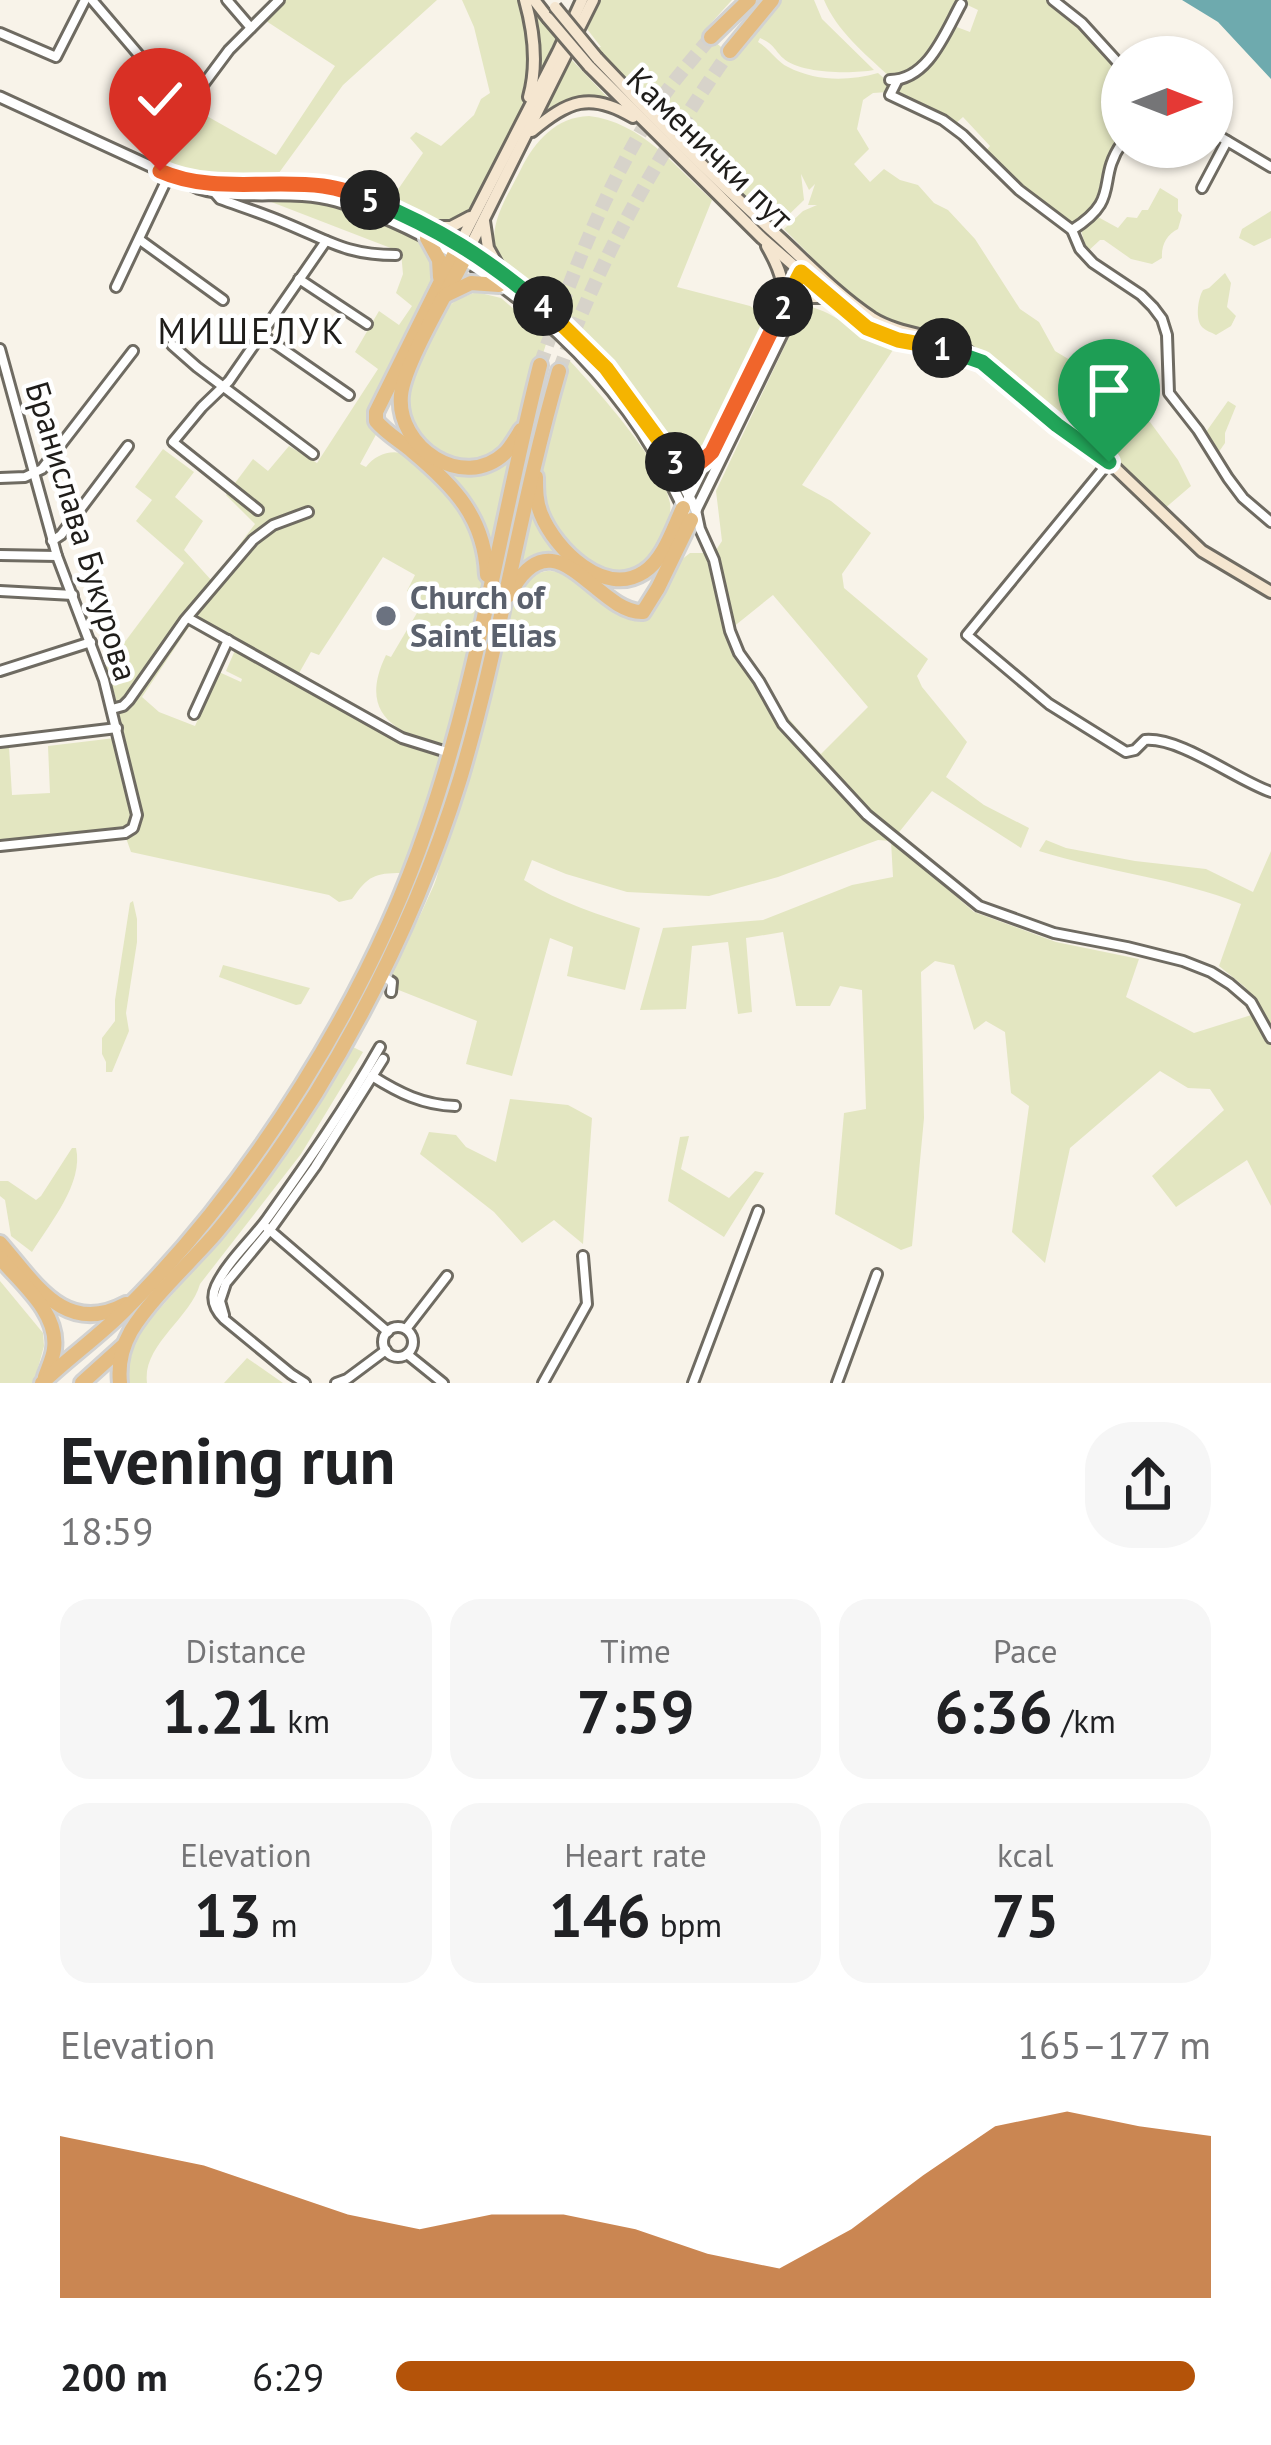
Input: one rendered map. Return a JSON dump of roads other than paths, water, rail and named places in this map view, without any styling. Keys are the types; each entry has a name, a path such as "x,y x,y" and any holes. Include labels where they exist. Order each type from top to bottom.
{"highway":[{"path":"712,37 749,0"},
{"path":"730,50 772,0"},
{"path":"429,232 439,260 442,291 404,378 401,416 414,441 454,466 475,467 506,452 529,409"},
{"path":"462,251 376,412 376,421 445,480 470,511 486,554 486,607"},
{"path":"442,291 501,279"},
{"path":"43,1382 99,1335 201,1225 297,1094 418,874 541,365"},
{"path":"82,1383 124,1344 275,1155 327,1075 381,975 463,768 559,370"},
{"path":"538,448 537,503 542,518 568,552 606,579 642,574 692,512"},
{"path":"497,628 518,580 532,567 550,562 570,566 627,610 643,612 692,512"},
{"path":"0,1243 43,1293 65,1310 90,1315 112,1311 140,1294"},
{"path":"0,1258 40,1303 51,1323 55,1352 43,1382"},
{"path":"120,1383 124,1344"}],"main road":[{"path":"520,137 534,71 529,0 551,8 593,62"},
{"path":"520,137 582,0"},
{"path":"462,251 593,0"},
{"name":"Каменички пут","path":"593,62 647,125 762,238 877,321 953,344 982,362 1109,462 1202,551 1271,592"},
{"name":"Каменички пут","path":"593,62 808,271 830,298 867,328 982,362"},
{"path":"520,137 563,107 588,102 611,105 647,125"},
{"path":"429,232 480,215"},
{"path":"480,215 501,279"},
{"path":"762,238 784,280 777,320"},
{"path":"794,308 811,298 830,298"}],"street":[{"path":"0,33 56,57 88,0 185,109"},
{"path":"227,0 250,28"},
{"path":"152,167 185,109 229,50 279,0"},
{"path":"1052,0 1101,43"},
{"path":"961,4 927,62 894,81 890,95 953,128 1019,190 1072,230 1080,250 1093,263 1142,295 1162,319 1169,353 1168,393 1228,478 1271,522"},
{"path":"0,100 198,188 327,198 429,232"},
{"path":"1233,145 1271,167"},
{"path":"1072,230 1102,205 1109,168"},
{"path":"1202,188 1213,168"},
{"path":"175,177 336,188 462,251 558,320 644,417 662,448 714,560 734,644 783,724 867,815 979,906 1054,933 1127,947 1211,972 1251,1002 1271,1038"},
{"path":"116,287 175,177"},
{"path":"214,192 220,199 359,254 396,255"},
{"path":"140,240 223,300"},
{"path":"258,511 172,442 224,388 326,241"},
{"path":"692,512 808,271"},
{"path":"692,512 712,452 777,320 808,271"},
{"path":"299,279 367,324"},
{"path":"501,279 609,388 692,512"},
{"path":"261,334 349,395"},
{"path":"172,345 313,454"},
{"name":"Бранислава Букурова","path":"0,349 52,541 112,709 137,815 133,828 118,835 0,846"},
{"path":"0,478 34,475 49,462 133,351"},
{"path":"0,410 16,408"},
{"path":"52,541 62,535 128,446"},
{"path":"662,448 685,467 698,465 712,452"},
{"path":"1109,462 967,635 1049,704 1126,752 1145,740 1161,741 1271,792"},
{"path":"112,709 129,700 188,618 266,530 308,512"},
{"path":"0,555 57,556"},
{"path":"0,592 73,595"},
{"path":"188,618 402,738 448,758"},
{"path":"194,714 228,640"},
{"path":"0,671 91,642"},
{"path":"0,742 117,728"},
{"path":"381,975 392,982 391,992"},
{"path":"369,1074 380,1046"},
{"path":"298,1380 227,1322 214,1306 216,1286 266,1227 383,1059"},
{"path":"369,1074 414,1099 455,1106"},
{"path":"693,1383 758,1210"},
{"path":"266,1227 388,1332"},
{"path":"543,1383 586,1304 584,1256"},
{"path":"837,1383 877,1274"},
{"path":"406,1329 447,1276"},
{"path":"406,1329 413,1341 407,1354 399,1357 386,1350 388,1332 406,1329"},
{"path":"336,1383 346,1381 386,1350"},
{"path":"407,1354 443,1383"}],"water":[{"path":"1182,0 1271,0 1271,79 1233,36"}],"tunnel":[{"path":"540,365 619,171 660,100 711,37"},
{"path":"559,371 593,287 634,205 730,51"}],"place":[{"name":"Church of Saint Elias","path":"386,616"}],"district":[{"name":"МИШЕЛУК","path":"252,331"}]}
